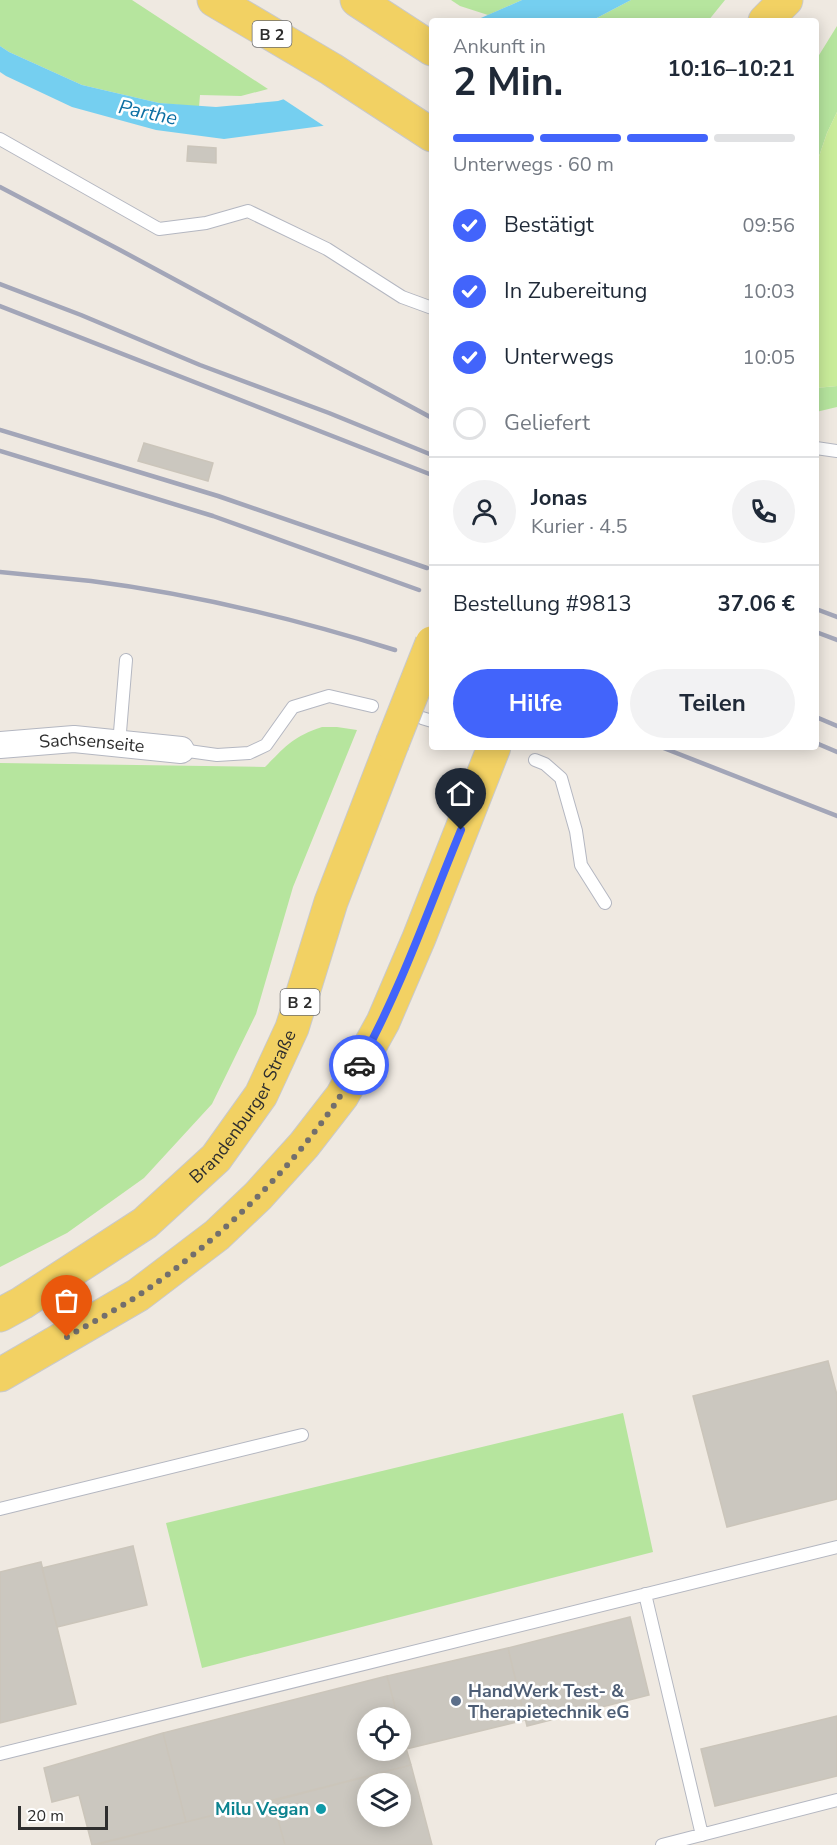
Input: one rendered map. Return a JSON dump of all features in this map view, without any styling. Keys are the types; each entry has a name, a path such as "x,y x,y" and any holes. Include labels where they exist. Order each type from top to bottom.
{"main road":[{"name":"B 2","path":"214,0 331,69 429,133"},
{"path":"357,0 422,43"},
{"path":"768,18 786,0"},
{"path":"794,18 803,0"},
{"name":"Brandenburger Straße","path":"0,1315 145,1223 216,1158 261,1095 292,1028 330,902 429,651"},
{"path":"0,1375 138,1295 217,1235 258,1196 304,1145 342,1096 383,1022 419,938 491,755"}],"street":[{"name":"Sachsenseite","path":"0,746 74,739 181,750"}],"lane":[{"path":"0,139 159,229 206,223 248,211 327,249 402,297 429,307"},
{"path":"819,448 837,451"},
{"path":"119,744 126,660"},
{"path":"181,750 217,755 249,753 266,745 293,707 329,696 372,706"},
{"path":"535,760 545,764 561,778 576,831 581,865 605,903"},
{"path":"0,1509 302,1435"},
{"path":"0,1754 837,1547"},
{"path":"645,1594 702,1835"},
{"path":"662,1845 837,1800"}],"green space":[{"path":"0,0 132,0 268,89 241,96 200,95 199,107 159,103 82,85 0,46"},
{"path":"451,0 522,0 488,15 460,6"},
{"path":"631,0 725,0 710,18 597,18"},
{"path":"837,26 837,112 819,156 819,55"},
{"path":"837,112 837,386 819,388 819,156"},
{"path":"837,386 837,407 819,411 819,388"},
{"path":"322,727 357,730 293,887 256,1014 212,1104 144,1178 67,1233 0,1267 0,763 265,767 296,739"},
{"path":"623,1413 653,1552 202,1668 166,1523"}],"water":[{"path":"522,0 631,0 597,18 481,18"},
{"name":"Parthe","path":"0,46 82,85 159,103 216,107 278,101 325,86 346,120 322,126 224,139 156,130 72,107 6,76 0,72"}],"pier":[{"path":"429,37 429,92 347,123 327,128 280,97 324,83"}],"building":[{"path":"188,146 216,148 216,163 187,161"},
{"path":"144,443 213,463 208,481 138,461"},
{"path":"828,1361 837,1395 837,1499 727,1527 693,1396"},
{"path":"133,1546 147,1605 57,1627 42,1568"},
{"path":"41,1562 76,1704 0,1723 0,1572"},
{"path":"630,1617 649,1695 527,1726 508,1648"},
{"path":"508,1648 525,1720 411,1748 411,1707 395,1707 387,1676"},
{"path":"387,1676 395,1707 357,1707 357,1761 410,1761 411,1765 379,1773 357,1773 357,1779 186,1822 163,1733"},
{"path":"837,1716 837,1776 715,1806 701,1749"},
{"path":"163,1733 186,1822 92,1845 79,1795 52,1802 44,1768"},
{"name":"Milu Vegan","path":"411,1765 432,1845 285,1845 273,1801 357,1779 357,1827 411,1827 411,1773 380,1773"},
{"path":"273,1801 285,1845 95,1845 186,1822"}],"railway":[{"path":"0,187 429,416"},
{"path":"0,284 429,454"},
{"path":"0,306 429,474"},
{"path":"0,430 218,496 427,568"},
{"path":"0,451 213,516 419,590"},
{"path":"0,572 130,586 206,600 320,628 395,650"},
{"path":"819,610 837,617"},
{"path":"819,633 837,640"},
{"path":"819,718 837,726"},
{"path":"819,744 837,752"},
{"path":"669,750 837,816"}],"way so far":[{"path":"67,1337 138,1295 217,1235 258,1196 304,1145 342,1096 359,1065"}],"place":[{"name":"HandWerk Test- & Therapietechnik eG","path":"456,1701"},
{"name":"Milu Vegan","path":"321,1809"}],"route":[{"path":"359,1065 383,1022 461,830"}]}
